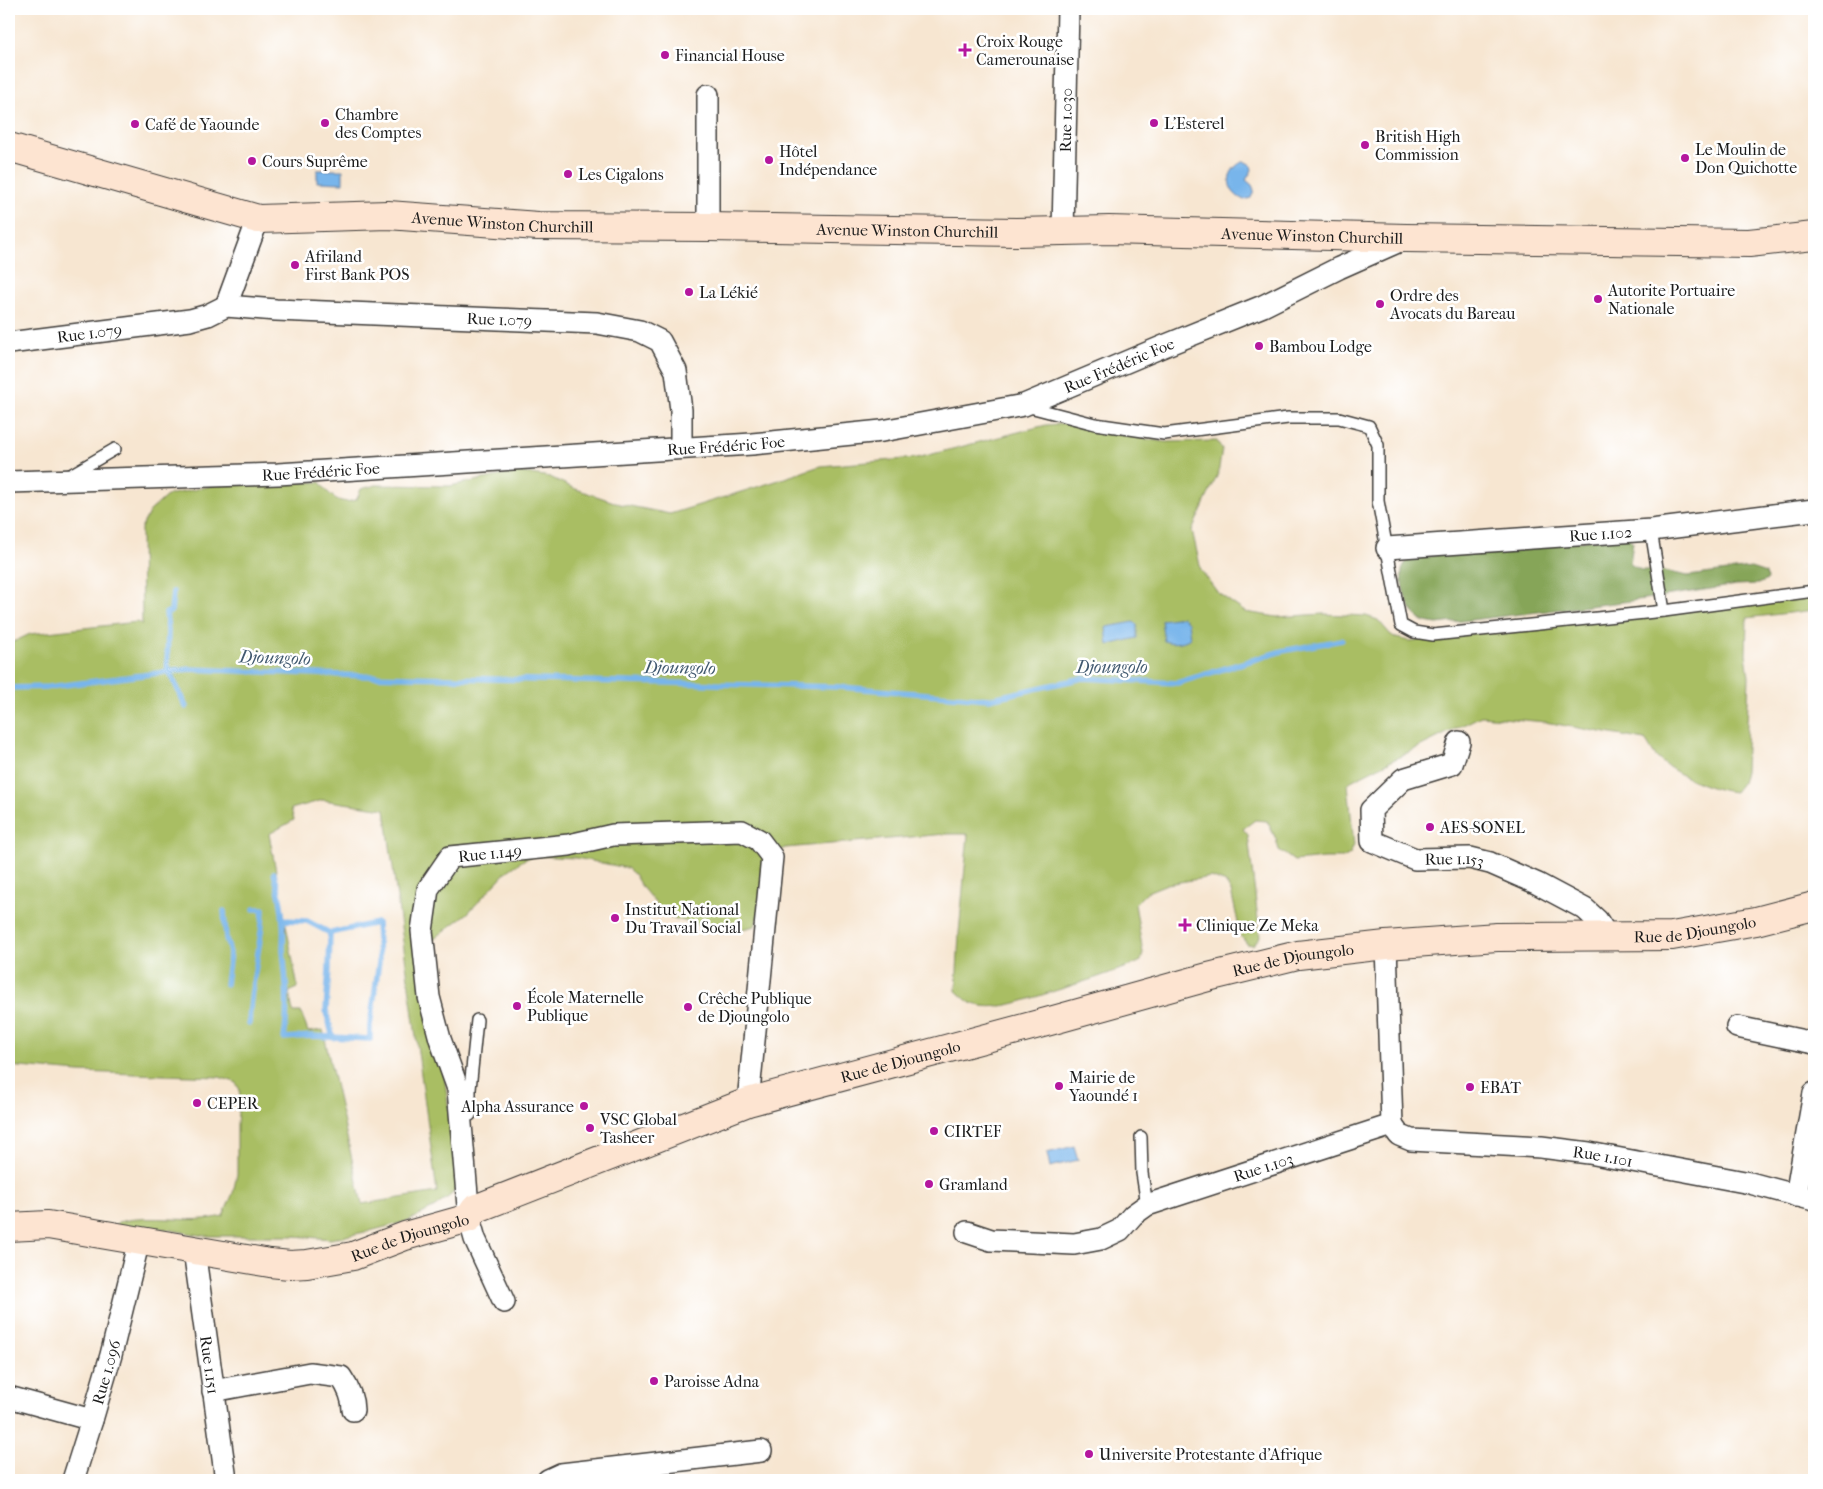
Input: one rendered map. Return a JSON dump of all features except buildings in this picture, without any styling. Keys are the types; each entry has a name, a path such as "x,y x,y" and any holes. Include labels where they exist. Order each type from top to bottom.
{"street":[{"name":"Rue 1.030","path":"1063,232 1068,9"},
{"path":"708,95 708,226"},
{"name":"Avenue Winston Churchill","path":"9,147 258,219 388,215 538,226 708,226 1063,232 1109,230 1406,238 1749,243 1814,236"},
{"path":"226,306 258,219"},
{"name":"Rue Frédéric Foe","path":"9,482 278,474 752,444 882,431 1024,405 1263,306 1339,268 1406,238"},
{"name":"Rue 1.079","path":"9,343 190,320 208,315 226,306 276,310 597,323 640,331 660,341 676,371 681,410 681,448"},
{"name":"Rue 1.102","path":"1387,548 1651,530 1814,510"},
{"name":"Rue 1.153","path":"1459,742 1452,764 1403,779 1372,810 1372,841 1415,859 1470,858 1490,863 1538,884 1585,909 1597,920 1608,937"},
{"name":"Rue 1.149","path":"504,1302 475,1239 458,1089 440,1039 429,997 422,931 428,889 450,857 569,845 613,835 742,831 759,840 772,857 748,1102"},
{"name":"Rue de Djoungolo","path":"9,1227 48,1225 290,1265 353,1256 472,1213 748,1102 1280,959 1298,955 1386,945 1497,937 1672,936 1756,921 1814,906"},
{"path":"1386,945 1392,1125"},
{"path":"1737,1027 1814,1043"},
{"path":"1805,1198 1814,1093"},
{"name":"Rue 1.101","path":"1392,1125 1398,1135 1411,1140 1541,1147 1589,1153 1750,1183 1805,1198"},
{"name":"Rue 1.103","path":"967,1232 991,1240 1074,1244 1101,1239 1120,1230 1133,1215 1147,1205 1392,1125"},
{"name":"Rue 1.096","path":"9,1397 92,1420 111,1355 139,1240"},
{"name":"Rue 1.151","path":"194,1250 226,1480"},
{"path":"213,1391 310,1373 341,1377 348,1387 353,1402 353,1410"},
{"path":"73,1480 92,1420"},
{"path":"548,1480 561,1474 761,1451"}],"lane":[{"path":"1024,405 1095,424 1164,434 1288,418 1339,418 1369,426 1378,445 1378,501 1401,625 1414,632 1433,635 1664,611 1814,591"},
{"path":"62,480 115,449"},
{"path":"1651,530 1664,611"},
{"path":"472,1213 474,1164 470,1089 477,1020"},
{"path":"1141,1137 1142,1173 1147,1205"}],"green space":[{"path":"1068,423 1099,431 1165,442 1217,441 1222,449 1218,474 1192,530 1201,570 1218,593 1245,612 1277,617 1323,614 1366,616 1378,620 1396,638 1409,641 1814,594 1814,610 1747,618 1746,654 1749,677 1745,771 1742,783 1735,792 1704,785 1682,775 1656,757 1645,740 1545,722 1481,716 1348,784 1354,845 1350,854 1343,858 1294,861 1279,850 1267,821 1255,820 1243,829 1248,835 1260,937 1253,945 1247,944 1241,936 1231,891 1226,883 1211,877 1167,884 1147,892 1135,904 1143,953 1141,961 1078,984 1005,1005 990,1007 974,1004 956,991 968,834 946,834 785,848 779,851 755,926 742,929 710,928 666,916 641,886 634,874 627,868 576,858 536,856 525,859 506,872 468,913 422,948 444,1074 459,1185 451,1195 435,1207 408,1221 331,1239 294,1236 205,1236 159,1228 120,1234 116,1227 118,1222 144,1219 197,1219 223,1216 233,1193 237,1174 237,1124 240,1090 235,1082 219,1077 79,1072 9,1066 9,644 30,634 137,622 142,624 141,528 150,511 168,495 216,485 320,482 331,495 345,502 357,499 361,489 376,485 450,486 518,472 550,477 573,488 620,504 670,514 820,466 917,458 1046,425","holes":["323,800 385,809 437,1192 362,1204 323,1030 308,1032 301,1012 293,1012 289,992 298,988 269,834 294,820 291,809"]},
{"path":"1628,537 1633,542 1630,564 1641,570 1659,570 1688,576 1751,568 1766,573 1767,580 1759,584 1737,585 1631,601 1437,624 1423,621 1411,609 1402,582 1402,573 1408,560 1472,549"}],"water":[{"path":"1244,161 1251,165 1252,170 1246,180 1252,185 1254,190 1251,198 1244,200 1233,192 1229,181 1233,170"},
{"path":"317,170 343,170 343,183 317,182"},
{"path":"1183,617 1188,622 1190,638 1177,642 1164,641 1161,620"},
{"path":"1134,622 1137,625 1137,638 1108,645 1107,627"},
{"path":"1074,1146 1078,1160 1050,1167 1047,1153"}],"waterway":[{"path":"173,592 171,611 166,613 168,630 167,666 186,707"},
{"name":"Djoungolo","path":"9,688 49,687 190,669 367,676 840,687 989,699 1083,678 1177,683 1282,651 1342,640"},
{"path":"274,873 280,898 283,926 287,1005 284,1038 311,1036 370,1039 370,1026 379,962 377,923 330,933 307,921 283,920"},
{"path":"249,1023 263,915 263,909 254,909"},
{"path":"224,911 226,938 230,953 226,984"},
{"path":"330,933 326,1010 333,1038"}],"place":[{"name":"Croix Rouge Camerounaise","path":"965,50"},
{"name":"Financial House","path":"665,55"},
{"name":"Chambre des Comptes","path":"325,123"},
{"name":"L'Esterel","path":"1154,123"},
{"name":"Café de Yaounde","path":"135,124"},
{"name":"British High Commission","path":"1365,145"},
{"name":"Le Moulin de Don Quichotte","path":"1685,158"},
{"name":"Hôtel Indépendance","path":"769,160"},
{"name":"Cours Suprême","path":"252,161"},
{"name":"Les Cigalons","path":"568,174"},
{"name":"Afriland First Bank POS","path":"295,265"},
{"name":"La Lékié","path":"689,292"},
{"name":"Autorite Portuaire Nationale","path":"1598,299"},
{"name":"Ordre des Avocats du Bareau","path":"1380,304"},
{"name":"Bambou Lodge","path":"1259,346"},
{"name":"AES-SONEL","path":"1430,827"},
{"name":"Institut National Du Travail Social","path":"615,918"},
{"name":"Clinique Ze Meka","path":"1185,925"},
{"name":"École Maternelle Publique","path":"517,1006"},
{"name":"Crêche Publique de Djoungolo","path":"688,1007"},
{"name":"Mairie de Yaoundé 1","path":"1059,1086"},
{"name":"EBAT","path":"1470,1087"},
{"name":"CEPER","path":"197,1103"},
{"name":"Alpha Assurance","path":"584,1106"},
{"name":"VSC Global Tasheer","path":"590,1128"},
{"name":"CIRTEF","path":"934,1131"},
{"name":"Gramland","path":"929,1184"},
{"name":"Paroisse Adna","path":"654,1381"},
{"name":"Universite Protestante d'Afrique","path":"1089,1454"}]}
